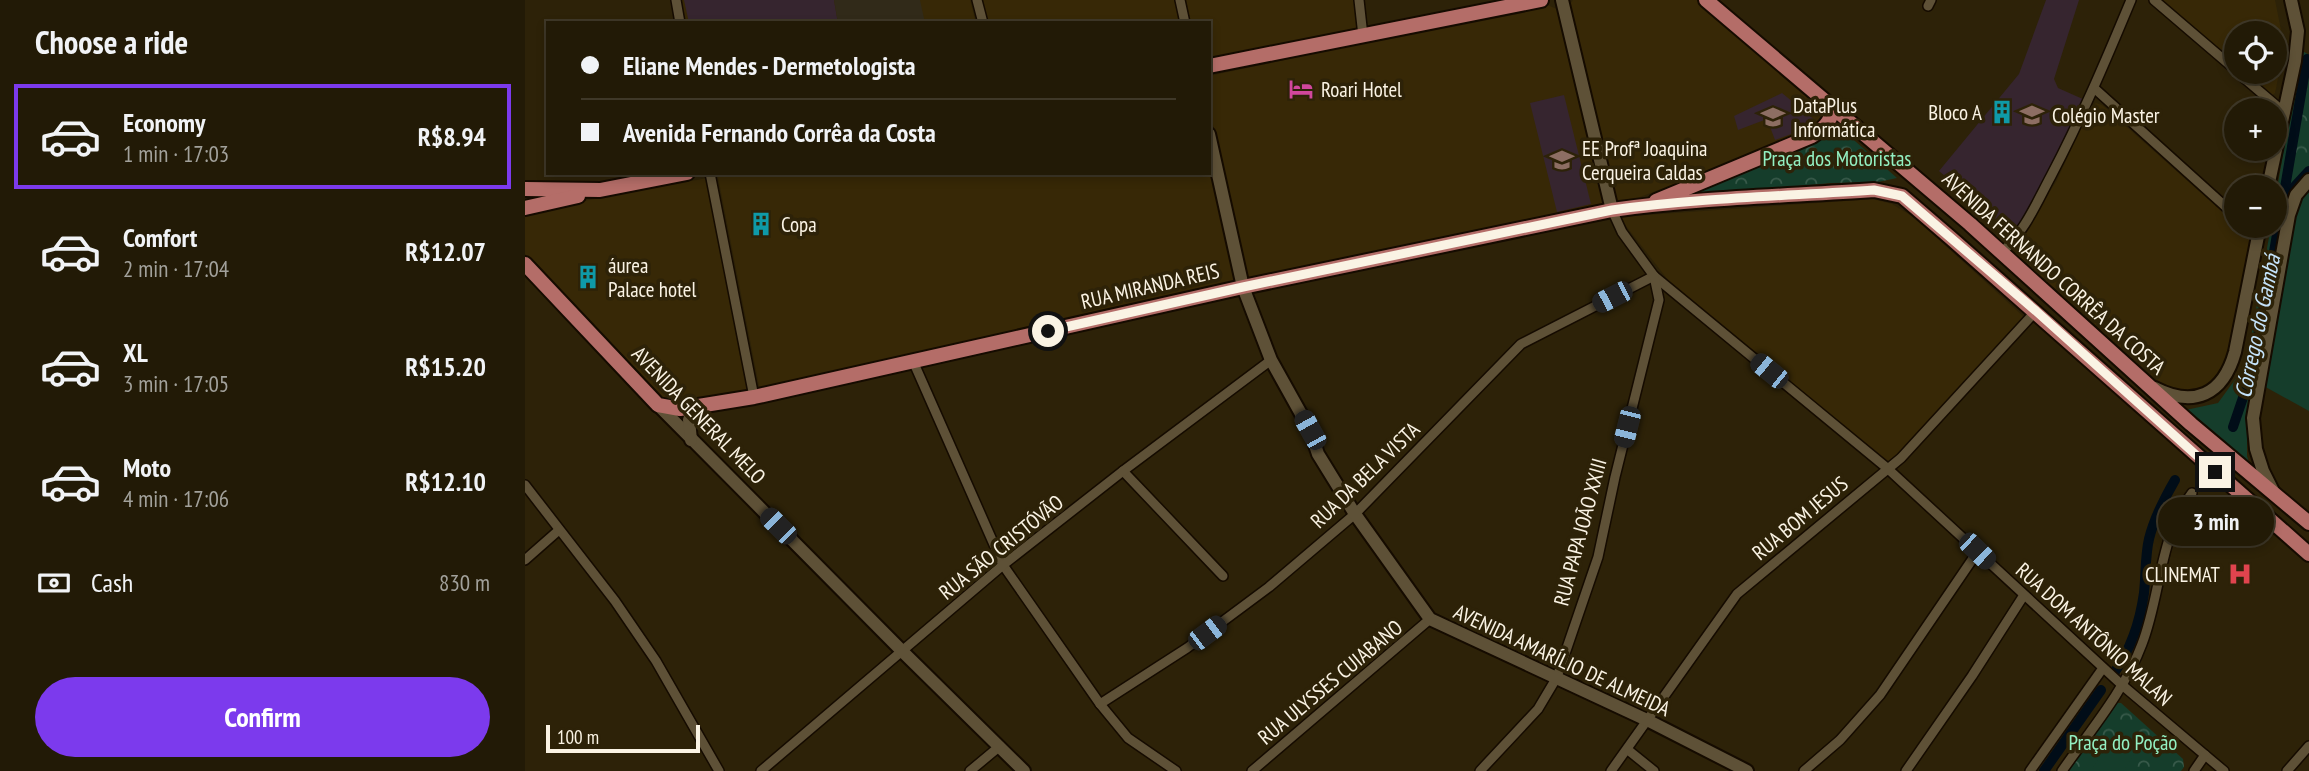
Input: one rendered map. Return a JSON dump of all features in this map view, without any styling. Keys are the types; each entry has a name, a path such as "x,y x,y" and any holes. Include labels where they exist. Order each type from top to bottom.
{"main road":[{"path":"1211,66 1541,0"},
{"name":"AVENIDA FERNANDO CORRÊA DA COSTA","path":"1706,0 2001,253 2309,523"},
{"path":"1612,210 1645,205 1812,136 1825,128 1833,109"},
{"path":"525,208 677,175"},
{"path":"525,189 600,190"},
{"name":"AVENIDA FERNANDO CORRÊA DA COSTA","path":"1645,205 1874,190 1902,196 2036,311 2309,554"},
{"name":"RUA MIRANDA REIS","path":"658,405 680,409 754,397 1243,287 1612,210"},
{"name":"AVENIDA GENERAL MELO","path":"525,264 658,405"}],"street":[{"path":"675,0 680,21"},
{"path":"977,0 982,21"},
{"path":"1179,0 1184,21"},
{"path":"1359,0 1363,36"},
{"path":"1562,0 1612,210 1622,232 1654,276"},
{"path":"2001,253 2016,237 2074,133 2131,0"},
{"path":"2154,0 2224,60"},
{"path":"2287,104 2304,35 2291,0"},
{"path":"2252,84 2268,98"},
{"path":"2094,88 2224,205"},
{"name":"AVENIDA AMARÍLIO DE ALMEIDA","path":"1211,143 1243,287 1271,360 1310,430 1318,454 1355,514 1430,619 1649,721 1747,771"},
{"path":"710,175 754,397"},
{"path":"2276,496 2263,471 2256,449 2254,407 2289,215 2295,195 2309,180"},
{"path":"2145,382 2168,394 2188,399 2203,395 2218,383 2233,358 2258,238"},
{"name":"RUA DOM ANTÔNIO MALAN","path":"1654,276 1887,468 2103,668 2224,771"},
{"name":"RUA DA BELA VISTA","path":"1100,704 1187,648 1269,587 1355,514 1521,344 1654,276"},
{"name":"RUA PAPA JOÃO XXIII","path":"1480,771 1538,709 1557,677 1598,557 1659,300 1654,276"},
{"name":"RUA BOM JESUS","path":"1611,771 1737,594 1901,458 2036,311"},
{"name":"RUA SÃO CRISTÓVÃO","path":"761,771 1003,565 1271,360"},
{"path":"913,361 1003,565 1100,704 1128,738 1176,771"},
{"name":"AVENIDA GENERAL MELO","path":"658,405 902,652 1024,771"},
{"path":"691,440 689,421 694,407"},
{"path":"1123,471 1223,576"},
{"path":"525,485 615,601 656,661 719,771"},
{"path":"2062,771 2122,685 2141,648 2151,620 2156,589 2172,530 2192,492"},
{"path":"525,561 559,530"},
{"path":"1804,771 1840,740 1880,695 1977,551"},
{"path":"1906,771 2024,595"},
{"name":"RUA ULYSSES CUIABANO","path":"1252,771 1430,619"},
{"path":"2030,771 2103,668"},
{"path":"970,771 1000,746"},
{"path":"2287,771 2309,746"},
{"path":"1628,750 1654,771"},
{"path":"2194,771 2204,755"}],"shaded area":[{"path":"681,0 970,0 975,21 685,21"},
{"path":"684,0 834,0 838,21 689,21"},
{"path":"834,0 920,0 925,21 838,21"},
{"path":"980,0 1180,0 1185,21 985,21"},
{"path":"1186,0 1354,0 1357,28 1211,60 1211,21 1191,21"},
{"path":"1573,0 1701,0 1829,112 1829,121 1792,140 1640,197 1613,202 1570,4"},
{"name":"Colégio Master","path":"2046,0 2079,0 2054,79 2058,88 2085,100 2034,203 2013,234 1939,171 2019,74"},
{"path":"2157,0 2275,0 2279,21 2224,21 2224,59"},
{"path":"1545,4 1557,9 1603,204 1246,284 1211,115 1211,76"},
{"path":"2256,84 2277,84 2275,93 2271,96"},
{"name":"DataPlus Informática","path":"1782,93 1816,121 1815,125 1775,140 1767,119 1738,130 1734,116"},
{"name":"EE Profª Joaquina Cerqueira Caldas","path":"1564,95 1591,204 1557,212 1530,103"},
{"path":"2096,103 2102,105 2224,213 2224,238 2250,238 2255,244 2230,367 2201,392 2172,393 2016,254 2016,243 2056,182 2091,107"},
{"path":"1211,162 1236,287 760,391 718,177 1211,175"},
{"path":"707,178 751,394 672,407 525,254 525,212"},
{"path":"1873,199 1892,204 1915,218 2025,318 1889,469 1668,280 1619,217"}],"green space":[{"path":"2301,50 2309,55 2309,60 2305,61 2286,175 2279,175 2282,161 2287,161 2287,131"},
{"path":"2309,65 2309,166 2287,191"},
{"name":"Praça dos Motoristas","path":"1839,127 1897,178 1878,182 1831,183 1696,195 1694,192 1817,141"},
{"path":"2309,173 2287,202 2287,198"},
{"path":"2309,182 2309,411 2262,385 2290,214"},
{"path":"2269,238 2275,238 2250,372 2243,399 2231,424 2237,429 2255,363 2280,238 2247,414 2247,456 2253,475 2181,411 2218,403 2247,359"},
{"name":"Praça do Poção","path":"2112,703 2121,703 2183,759 2184,767 2181,771 2065,771"},
{"path":"2118,731 2140,746 2123,771 2098,771 2093,767"}],"waterway":[{"name":"Córrego do Gambá","path":"2233,427 2249,380 2268,287 2307,59"},
{"path":"2287,195 2309,171"},
{"name":"Córrego do Gambá","path":"2114,673 2130,645 2137,625 2144,593 2149,539 2175,480"},
{"name":"Córrego do Gambá","path":"2044,771 2101,690"}],"place":[{"name":"Roari Hotel","path":"1301,89"},
{"name":"Bloco A","path":"2002,112"},
{"name":"Colégio Master","path":"2032,115"},
{"name":"DataPlus Informática","path":"1773,117"},
{"name":"EE Profª Joaquina Cerqueira Caldas","path":"1562,160"},
{"name":"Copa","path":"761,224"},
{"name":"áurea Palace hotel","path":"588,277"},
{"name":"CLINEMAT","path":"2240,574"}],"route":[{"path":"1048,331 1243,287 1612,210 1645,205 1874,190 1902,196 2036,311 2215,472"}]}
